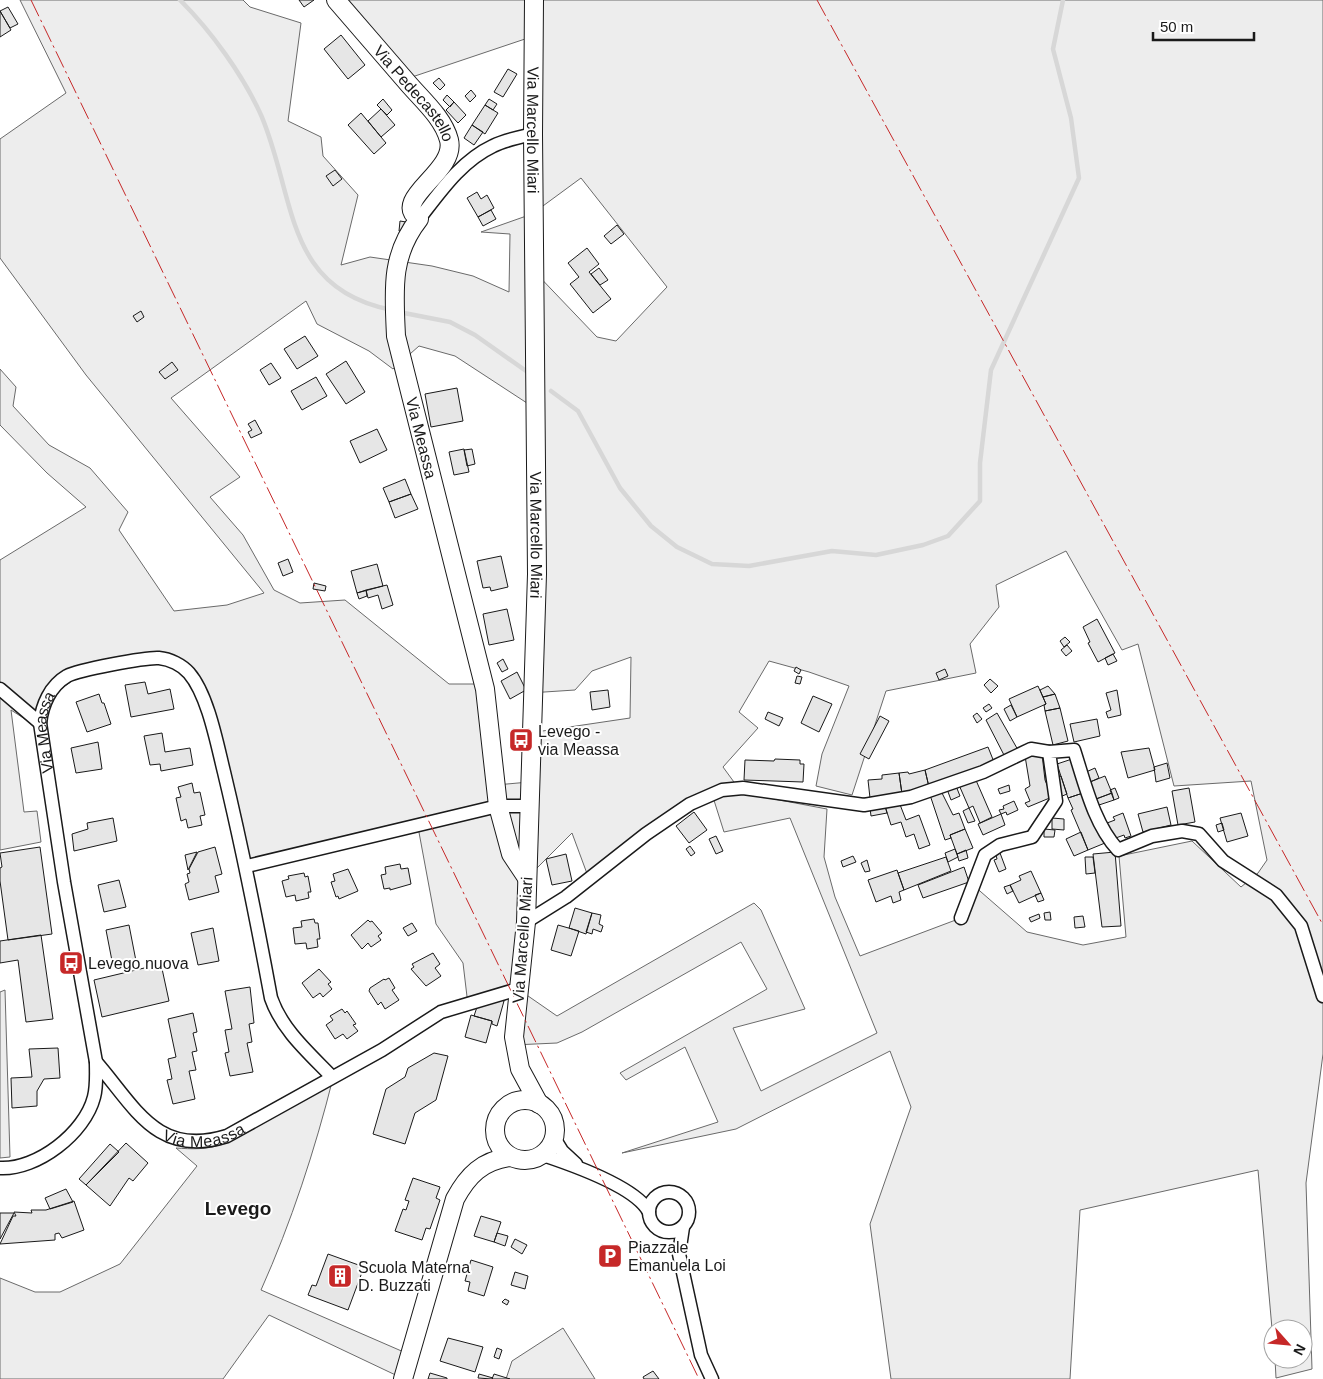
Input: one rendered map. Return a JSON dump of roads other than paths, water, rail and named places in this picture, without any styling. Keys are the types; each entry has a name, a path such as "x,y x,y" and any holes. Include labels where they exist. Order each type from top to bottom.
{"main road":[{"name":"Via Pedecastello","path":"336,0 446,130 450,145 446,161 416,194 411,203 412,212 419,219"},
{"name":"Via Marcello Miari","path":"516,1102 521,1086 514,1037 526,922 537,574 533,134 534,0"},
{"name":"Via Meassa","path":"419,219 401,249 395,275 396,336 485,689 498,806 511,854 527,878"},
{"name":"Via Marcello Miari","path":"520,1069 539,1104 552,1119 554,1138"},
{"path":"510,1157 498,1144 495,1136 495,1128 501,1111 516,1102 532,1101 539,1104"},
{"path":"478,1168 495,1136"},
{"path":"403,1379 455,1199 469,1176 490,1161 510,1157 527,1160 542,1155 554,1138"}],"street":[{"name":"Via Meassa","path":"419,219 446,185 479,154 494,145 533,134"},
{"name":"Via Meassa","path":"0,1168 19,1167 32,1163 57,1147 69,1135 94,1099 96,1062 64,882 40,724 41,711 52,690 58,682 74,673 157,658 171,661 185,669 193,679 211,720 246,866 276,1012 295,1037 332,1077"},
{"path":"0,689 40,724"},
{"path":"526,922 566,897 646,834 690,804 717,792 743,788 864,805 911,796 983,772 1031,749 1049,752 1074,750 1089,796 1108,839 1118,850 1152,836 1182,831 1199,834 1223,861 1276,895 1301,926 1323,996"},
{"path":"961,918 985,855 1000,845 1032,837 1056,801 1049,752"},
{"path":"246,866 498,806 529,806"},
{"name":"Via Meassa","path":"96,1062 146,1122 167,1136 190,1142 215,1140 227,1136 382,1050 441,1012 518,989"},
{"path":"554,1138 562,1151 582,1169"},
{"path":"542,1155 582,1169 636,1196 649,1212"},
{"path":"636,1196 656,1196 672,1191 684,1198 690,1209 687,1222 683,1227 671,1232 658,1229 650,1219 649,1212 650,1205 656,1196"},
{"path":"683,1227 679,1254 701,1355 712,1379"}],"waterway":[{"path":"180,0 203,25 225,54 254,100 272,146 299,235 312,260 330,282 357,299 392,310"},
{"path":"551,391 578,411 620,488 651,526 677,547 712,564 749,566 832,551 876,555 923,545 948,536 980,501 980,463 991,370 1079,178 1071,118 1053,49 1063,0"},
{"path":"399,312 450,322 475,335 529,373"}],"place":[{"name":"Levego - via Meassa","path":"521,740"},
{"name":"Levego nuova","path":"71,963"},
{"name":"Piazzale Emanuela Loi","path":"610,1256"},
{"name":"Scuola Materna D. Buzzati","path":"340,1276"}],"district":[{"name":"Levego","path":"238,1208"}]}
